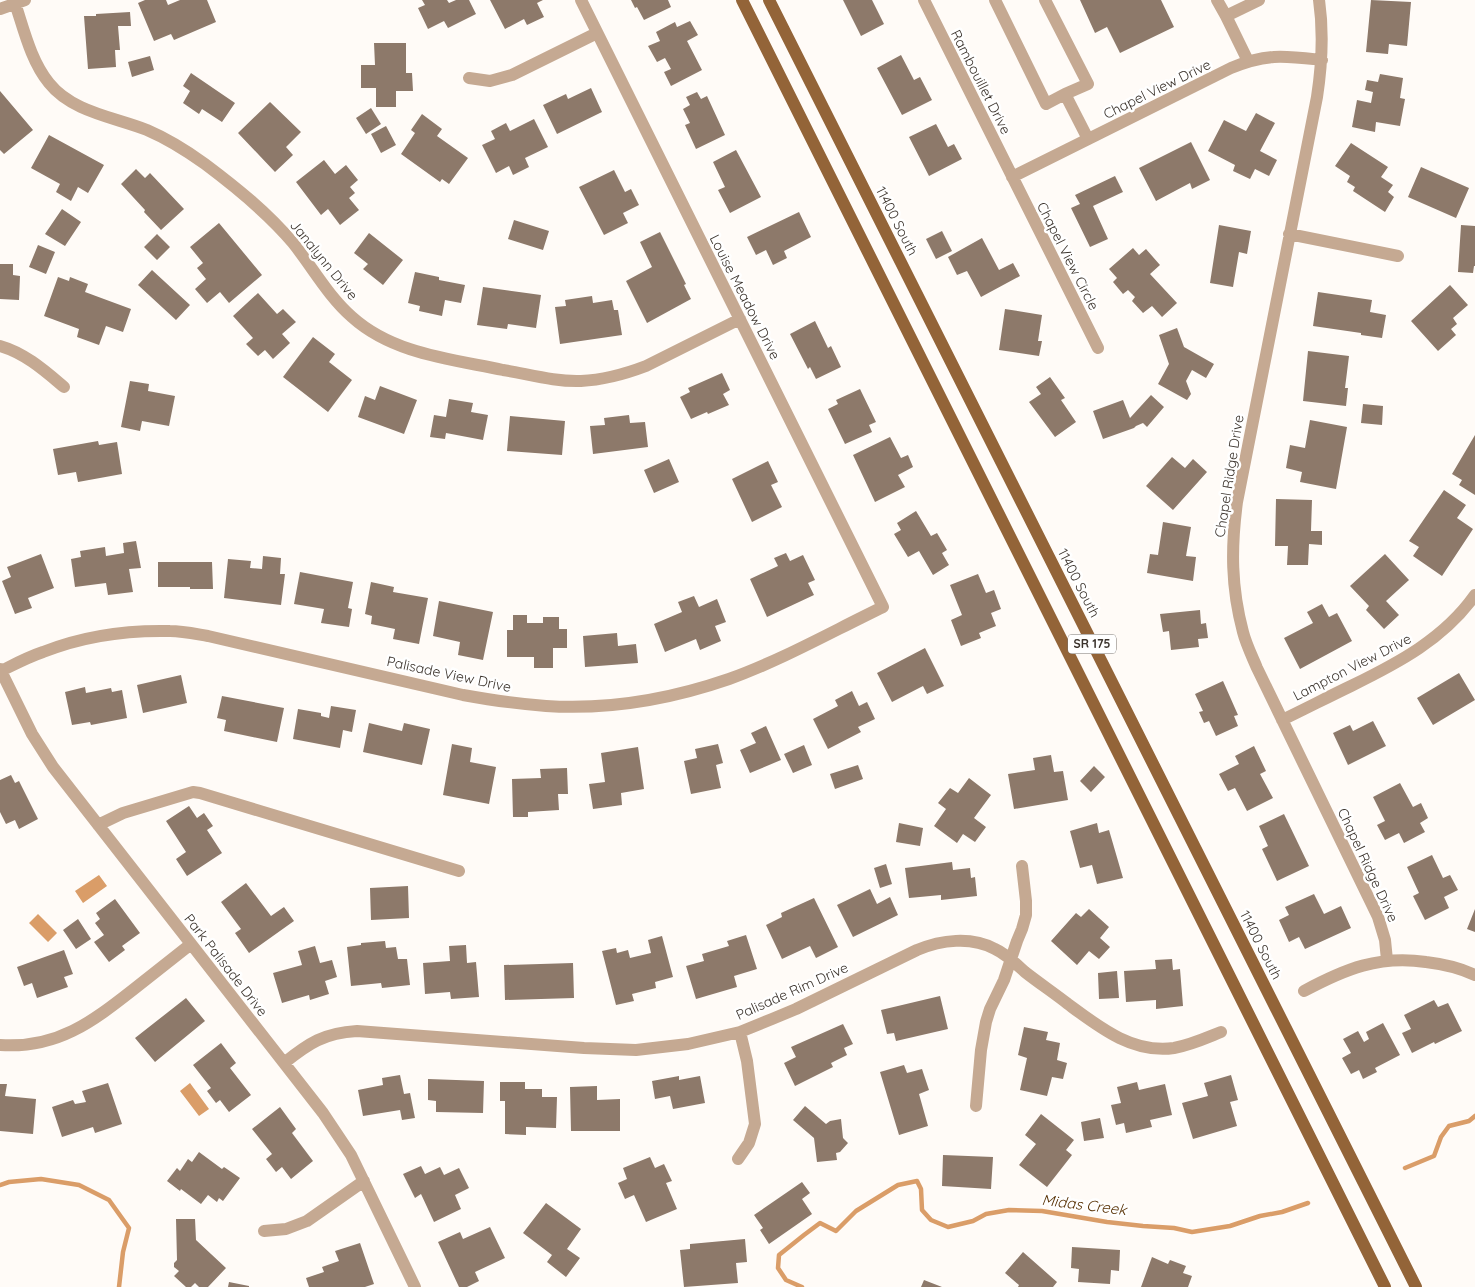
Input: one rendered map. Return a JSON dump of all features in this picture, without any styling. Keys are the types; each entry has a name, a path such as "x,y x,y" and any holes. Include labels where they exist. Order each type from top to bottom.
{"main road":[{"name":"SR 175","path":"742,0 1385,1287"},
{"name":"11400 South","path":"769,0 1416,1287"}],"street":[{"name":"Louise Meadow Drive","path":"580,0 884,607"},
{"name":"Rambouillet Drive","path":"924,0 1012,177"},
{"path":"995,0 1046,104 1088,84 1045,0"},
{"path":"1218,0 1248,61"},
{"path":"1226,16 1259,0"},
{"name":"Chapel Ridge Drive","path":"1319,0 1322,21 1322,60 1317,97 1237,502 1232,534 1232,567 1235,600 1243,634 1256,668 1378,917 1385,940 1387,960"},
{"path":"0,9 20,2"},
{"name":"Janalynn Drive","path":"20,2 37,65 49,84 66,99 85,109 128,122 168,140 207,166 263,210 294,245 323,286 352,318 398,346 433,356 545,378 579,381 596,380 646,366 740,319"},
{"path":"469,78 490,81 512,76 597,34"},
{"name":"Chapel View Drive","path":"1012,177 1248,61 1274,56 1322,60"},
{"path":"1065,94 1088,139"},
{"name":"Chapel View Circle","path":"1012,177 1098,348"},
{"path":"1289,234 1398,256"},
{"path":"0,346 10,349 38,365 64,387"},
{"name":"Lampton View Drive","path":"1282,720 1380,672 1416,652 1455,620 1475,594"},
{"name":"Palisade View Drive","path":"0,670 42,652 70,643 135,631 172,631 208,636 454,693 504,702 548,706 593,706 638,702 684,693 729,679 774,660 884,607"},
{"name":"Park Palisade Drive","path":"0,670 42,751 65,783 284,1062 337,1133 351,1154 415,1287"},
{"path":"98,824 122,813 193,792 459,871"},
{"path":"976,1106 986,1022 1004,980 1026,915 1022,866"},
{"name":"Palisade Rim Drive","path":"284,1062 311,1043 326,1036 357,1031 584,1048 636,1050 688,1044 740,1032 796,1009 930,944 951,941 976,943 995,949 1105,1032 1126,1042 1149,1048 1173,1048 1197,1042 1221,1032"},
{"path":"0,1045 17,1046 46,1042 74,1031 100,1016 191,944"},
{"path":"1304,991 1344,971 1387,960 1414,960 1442,964 1475,975"},
{"path":"738,1159 749,1143 754,1124 747,1060 740,1032"},
{"path":"264,1230 286,1229 307,1221 364,1181"}],"shaded area":[{"path":"99,875 107,886 83,903 75,891"},
{"path":"38,914 57,933 48,942 29,923"},
{"path":"190,1083 209,1109 199,1116 180,1091"}],"building":[{"path":"145,0 166,0 168,5 180,0 207,0 216,22 174,40 171,34 154,41 138,3"},
{"path":"422,0 447,0 449,3 456,0 469,0 476,14 448,28 444,21 428,29 418,8 425,5"},
{"path":"490,0 543,0 537,3 544,17 527,25 524,19 505,29"},
{"path":"631,0 668,0 671,7 644,20"},
{"path":"843,0 872,0 884,24 861,36"},
{"path":"1080,0 1161,0 1174,27 1120,53 1107,27 1095,33"},
{"path":"1371,0 1411,2 1407,46 1389,44 1388,54 1366,52"},
{"path":"130,12 131,26 118,26 120,50 115,50 116,67 88,69 84,16"},
{"path":"690,21 698,35 687,41 702,70 671,86 664,72 671,69 665,58 657,62 648,46 660,41 656,32 675,22 677,27"},
{"path":"374,43 406,43 406,73 412,73 413,91 396,91 396,107 376,107 376,88 361,88 361,65 375,65"},
{"path":"901,55 914,80 920,77 932,100 902,115 877,68"},
{"path":"150,56 154,70 132,77 128,62"},
{"path":"191,73 235,103 222,122 202,109 199,114 183,103 190,91 183,86"},
{"path":"1380,74 1403,78 1400,98 1405,99 1400,126 1376,122 1375,132 1352,127 1357,100 1371,103 1373,92 1365,90 1367,80 1378,82"},
{"path":"591,88 602,112 557,134 543,105 566,94 568,99"},
{"path":"0,91 33,130 4,154 0,150"},
{"path":"697,92 701,99 707,96 725,135 696,149 685,125 690,123 683,109 690,105 686,97"},
{"path":"270,102 301,132 286,147 293,155 275,172 238,133"},
{"path":"371,108 381,124 366,134 356,118"},
{"path":"1256,113 1275,123 1260,151 1277,160 1269,176 1255,169 1250,179 1233,171 1235,165 1208,151 1224,120 1246,131"},
{"path":"422,114 442,129 437,136 468,158 449,184 442,179 440,182 401,154 415,133 411,130"},
{"path":"534,119 548,147 525,158 529,167 513,175 509,166 496,173 482,145 495,139 491,131 506,123 510,131"},
{"path":"936,124 948,147 954,144 962,159 929,176 909,137"},
{"path":"386,126 396,145 381,153 371,134"},
{"path":"49,135 104,165 88,193 78,187 71,201 56,192 60,184 31,168"},
{"path":"1191,142 1210,180 1192,189 1190,183 1156,201 1139,168"},
{"path":"1351,143 1388,167 1381,177 1393,185 1388,192 1394,197 1385,212 1353,191 1355,187 1347,182 1350,176 1335,166"},
{"path":"736,150 761,197 730,213 718,190 725,187 713,162"},
{"path":"324,160 335,174 346,165 358,180 350,187 355,193 349,198 359,210 340,225 328,209 321,215 296,182"},
{"path":"1421,167 1469,188 1456,218 1408,197"},
{"path":"136,169 145,178 150,173 184,209 161,230 121,184"},
{"path":"614,170 625,192 631,189 639,205 623,213 628,223 604,235 579,187"},
{"path":"1115,176 1123,192 1093,206 1108,239 1090,247 1071,208 1080,204 1075,195"},
{"path":"62,209 81,222 65,246 45,234"},
{"path":"799,212 811,237 784,251 787,258 773,265 766,250 756,255 747,237"},
{"path":"514,220 549,231 543,250 508,239"},
{"path":"219,223 262,275 229,303 220,292 207,303 195,289 206,279 197,268 203,263 190,247"},
{"path":"1219,225 1251,231 1247,254 1239,252 1233,287 1210,283"},
{"path":"1461,225 1475,226 1475,266 1473,273 1458,272"},
{"path":"942,231 952,251 936,259 926,239"},
{"path":"660,232 686,284 684,285 691,299 647,323 626,281 652,267 640,242"},
{"path":"369,233 403,260 383,285 363,269 368,264 354,253"},
{"path":"157,234 170,247 157,260 144,247"},
{"path":"982,238 999,270 1013,263 1020,276 981,297 967,271 957,275 948,257"},
{"path":"38,245 55,252 46,274 29,267"},
{"path":"1133,248 1139,255 1146,249 1160,265 1150,274 1177,303 1162,317 1152,306 1143,313 1132,301 1135,297 1128,290 1123,294 1113,282 1117,278 1109,269"},
{"path":"0,264 13,264 13,275 20,276 19,300 0,299"},
{"path":"152,270 190,305 176,320 138,285"},
{"path":"415,272 439,277 439,280 465,285 461,303 445,300 442,316 419,311 420,306 408,303"},
{"path":"58,277 69,281 70,277 88,284 85,292 131,309 123,332 106,326 99,345 77,337 79,329 44,316"},
{"path":"1450,285 1468,305 1453,318 1457,324 1451,329 1456,335 1438,351 1411,321"},
{"path":"483,287 541,295 536,328 508,324 507,329 477,325"},
{"path":"1318,292 1372,300 1370,312 1386,315 1382,338 1313,326"},
{"path":"258,293 277,314 283,309 296,322 282,334 290,343 273,359 265,350 258,356 246,344 253,338 233,316"},
{"path":"592,296 593,303 612,300 614,310 618,310 622,335 560,344 555,307 566,306 565,300"},
{"path":"1005,309 1042,315 1038,341 1042,341 1039,356 999,350"},
{"path":"815,321 828,348 831,346 841,367 816,379 810,367 808,369 790,334"},
{"path":"1177,328 1184,347 1214,364 1206,378 1192,370 1186,381 1191,394 1187,400 1158,384 1169,364 1159,335"},
{"path":"313,337 335,354 329,362 352,380 328,412 283,377"},
{"path":"1308,351 1349,356 1345,388 1348,388 1346,406 1303,401"},
{"path":"722,373 730,390 723,394 729,405 691,419 680,397 690,392 688,388"},
{"path":"1050,377 1065,398 1061,400 1076,422 1055,437 1029,402 1041,394 1036,387"},
{"path":"130,381 149,384 148,391 175,396 169,426 142,421 140,431 121,427"},
{"path":"380,386 417,400 404,434 358,417 365,396 375,400"},
{"path":"860,389 876,422 869,425 872,432 845,444 828,409 838,404 836,400"},
{"path":"1151,395 1164,407 1147,427 1143,423 1103,439 1093,411 1123,400 1130,418"},
{"path":"449,399 473,403 471,412 488,415 483,440 446,433 445,439 430,437 434,415 446,417"},
{"path":"1363,404 1383,406 1382,425 1361,423"},
{"path":"629,415 630,423 645,422 648,447 593,454 590,426 605,425 604,418"},
{"path":"510,416 565,421 562,455 507,451"},
{"path":"1310,420 1347,427 1336,489 1300,482 1302,472 1286,468 1290,445 1305,448"},
{"path":"1475,435 1475,495 1459,485 1462,480 1452,474"},
{"path":"890,437 901,458 908,455 913,467 898,475 905,487 875,502 853,455"},
{"path":"98,441 99,445 117,442 122,474 78,482 76,472 58,475 53,449"},
{"path":"1172,457 1185,468 1193,459 1207,472 1173,510 1146,486"},
{"path":"669,459 679,482 654,493 644,470"},
{"path":"768,461 778,482 771,485 782,507 752,522 732,479"},
{"path":"1444,490 1466,505 1457,518 1473,529 1442,576 1413,556 1419,547 1409,541"},
{"path":"1276,499 1312,500 1311,531 1322,531 1322,545 1309,544 1308,565 1287,565 1288,546 1275,546"},
{"path":"916,511 931,536 937,533 947,550 942,553 949,565 933,575 919,551 908,557 894,534 901,530 897,523"},
{"path":"1163,522 1191,527 1186,556 1196,557 1193,581 1147,573 1150,554 1158,555"},
{"path":"136,541 141,568 129,569 133,592 108,595 106,583 75,587 71,559 81,557 80,551 105,547 106,556 124,553 123,543"},
{"path":"786,553 790,561 803,555 815,580 808,583 814,595 767,617 750,579 778,566 774,558"},
{"path":"41,554 54,588 28,598 32,608 15,614 2,581 11,577 7,567"},
{"path":"1385,554 1409,580 1386,601 1399,615 1384,629 1366,610 1369,606 1350,586"},
{"path":"263,556 281,558 280,574 285,574 281,605 224,598 228,559 251,561 250,568 262,569"},
{"path":"158,562 212,562 213,589 158,587"},
{"path":"300,572 353,582 348,608 352,609 349,627 321,623 324,609 294,604"},
{"path":"978,574 986,593 994,590 1001,609 991,613 996,626 979,633 981,638 961,646 951,620 962,615 950,585"},
{"path":"371,582 394,587 393,592 428,598 419,644 393,639 395,629 371,624 372,616 365,614"},
{"path":"694,596 699,607 717,599 726,622 715,626 721,641 700,650 696,639 665,652 654,624 682,612 678,602"},
{"path":"439,601 493,612 483,660 458,655 460,642 433,636"},
{"path":"1322,604 1329,617 1337,613 1352,641 1300,669 1284,638 1313,623 1307,612"},
{"path":"1200,610 1201,624 1206,623 1208,638 1198,639 1199,647 1171,650 1169,631 1163,632 1160,614"},
{"path":"513,615 527,615 527,623 543,623 543,617 559,617 559,629 567,629 567,648 553,648 553,668 534,668 534,657 507,657 507,630 513,630"},
{"path":"617,633 618,646 636,644 638,663 585,667 583,636"},
{"path":"925,648 944,686 927,694 923,686 892,702 877,673"},
{"path":"1459,673 1475,700 1433,725 1417,698"},
{"path":"181,675 187,703 143,713 137,685"},
{"path":"1223,681 1238,715 1234,716 1238,726 1216,736 1209,721 1204,723 1199,712 1203,711 1195,694"},
{"path":"85,687 86,693 111,688 112,692 122,690 127,718 91,725 90,722 72,725 65,692"},
{"path":"852,691 859,706 867,702 875,719 858,727 861,732 828,749 813,719 838,706 835,700"},
{"path":"222,696 284,708 277,742 224,731 226,720 217,718"},
{"path":"331,706 356,710 352,732 343,730 340,748 293,739 298,709 321,713 321,716 329,718"},
{"path":"1373,721 1386,746 1348,765 1333,733 1350,725 1353,731"},
{"path":"369,723 402,731 404,723 430,729 422,765 363,752"},
{"path":"766,726 781,760 750,773 740,750 756,743 751,733"},
{"path":"452,744 472,748 470,762 496,767 489,804 443,795"},
{"path":"718,744 723,763 716,765 721,788 691,794 684,761 697,758 695,749"},
{"path":"804,745 812,765 793,773 784,754"},
{"path":"1254,746 1266,771 1260,774 1273,798 1247,811 1235,788 1228,791 1219,774 1239,764 1235,756"},
{"path":"638,747 644,789 621,793 622,805 593,809 589,784 605,782 601,753"},
{"path":"1051,755 1054,772 1063,771 1068,800 1014,809 1008,774 1035,770 1033,758"},
{"path":"858,765 863,779 835,789 830,774"},
{"path":"1094,766 1105,777 1091,792 1080,781"},
{"path":"567,768 568,794 558,794 559,810 528,812 528,817 513,817 512,779 541,778 540,769"},
{"path":"11,775 15,783 19,781 38,819 19,829 15,820 6,824 0,812 0,780"},
{"path":"969,778 991,795 974,818 986,827 975,842 963,834 957,843 934,826 946,809 938,803 950,788 958,793"},
{"path":"1400,783 1413,807 1421,803 1428,818 1420,823 1425,832 1404,843 1399,833 1385,840 1377,825 1385,821 1373,797"},
{"path":"189,806 197,818 204,813 213,826 207,830 222,853 187,876 176,859 186,852 166,821"},
{"path":"1284,814 1309,866 1277,881 1262,849 1268,846 1259,826"},
{"path":"899,823 923,828 920,846 896,842"},
{"path":"1097,823 1099,833 1109,830 1123,878 1097,884 1092,865 1080,868 1070,831"},
{"path":"1432,855 1443,878 1450,875 1458,890 1444,897 1449,908 1425,920 1413,896 1419,893 1407,867"},
{"path":"952,862 953,870 970,868 971,878 975,877 977,896 941,900 941,895 909,898 905,868"},
{"path":"886,864 892,884 880,888 874,868"},
{"path":"246,883 271,916 284,907 294,921 249,953 235,933 241,929 221,902"},
{"path":"408,886 409,918 371,920 370,888"},
{"path":"870,889 877,904 890,897 898,915 853,937 837,905"},
{"path":"1314,894 1324,914 1341,906 1351,928 1305,949 1299,937 1289,942 1279,920 1289,915 1285,907"},
{"path":"814,898 838,947 816,958 810,946 782,959 766,925 782,917 781,913"},
{"path":"115,899 140,933 122,946 125,950 109,962 94,942 104,935 95,923 100,919 96,913"},
{"path":"1089,909 1109,927 1100,938 1110,947 1099,959 1089,951 1077,965 1051,941 1076,913 1081,917"},
{"path":"1475,909 1475,932 1467,929"},
{"path":"78,919 91,939 76,949 63,930"},
{"path":"746,935 757,969 734,976 737,987 696,999 686,966 704,961 702,954 729,946 727,941"},
{"path":"662,936 673,977 655,982 656,988 632,994 634,1001 616,1005 602,951 616,948 617,953 628,950 630,958 651,953 648,940"},
{"path":"385,941 386,948 396,947 398,959 407,959 410,985 382,988 381,983 351,986 347,947 361,945 361,943"},
{"path":"466,945 467,963 476,962 479,997 451,999 450,992 425,994 423,963 450,961 449,946"},
{"path":"315,946 320,963 332,960 337,977 325,981 329,994 310,1000 309,995 282,1003 273,973 302,965 298,951"},
{"path":"64,950 73,974 64,977 68,987 37,998 32,983 24,986 17,967"},
{"path":"1172,959 1173,970 1180,969 1183,1006 1156,1009 1156,1000 1126,1002 1124,971 1156,969 1155,960"},
{"path":"573,963 574,998 505,1000 504,965"},
{"path":"1117,971 1119,998 1099,999 1098,973"},
{"path":"940,996 948,1029 896,1041 894,1033 887,1034 881,1010"},
{"path":"186,998 205,1021 155,1062 135,1038"},
{"path":"1434,1000 1438,1007 1448,1003 1462,1031 1412,1053 1402,1033 1411,1029 1404,1015"},
{"path":"1383,1023 1400,1055 1375,1068 1377,1072 1363,1079 1359,1070 1351,1074 1342,1058 1351,1053 1343,1039 1358,1031 1364,1042 1369,1039 1366,1032"},
{"path":"843,1024 853,1044 844,1048 847,1055 831,1063 833,1067 795,1086 784,1063 796,1057 791,1047"},
{"path":"1024,1027 1048,1032 1046,1040 1060,1043 1057,1060 1067,1063 1063,1079 1052,1077 1047,1096 1020,1090 1027,1058 1018,1055"},
{"path":"221,1043 236,1063 230,1068 251,1095 229,1112 220,1100 216,1103 207,1091 211,1088 193,1065"},
{"path":"904,1065 907,1073 922,1069 929,1090 919,1094 928,1126 899,1135 880,1072"},
{"path":"400,1075 404,1094 410,1093 415,1118 402,1120 400,1110 363,1116 358,1090 383,1085 382,1078"},
{"path":"1231,1075 1238,1100 1230,1102 1237,1126 1193,1139 1182,1103 1208,1096 1204,1083"},
{"path":"679,1076 679,1080 700,1076 705,1103 673,1109 670,1096 655,1099 652,1081"},
{"path":"428,1079 484,1081 483,1113 436,1112 436,1101 428,1100"},
{"path":"500,1082 525,1082 525,1089 542,1089 542,1097 557,1097 556,1128 526,1127 526,1135 505,1134 505,1101 500,1101"},
{"path":"1137,1082 1139,1090 1165,1084 1172,1115 1150,1120 1152,1127 1126,1133 1124,1123 1116,1125 1111,1105 1121,1103 1117,1087"},
{"path":"108,1083 122,1124 95,1133 93,1127 62,1137 52,1107 73,1100 75,1104 86,1102 82,1091"},
{"path":"0,1084 7,1084 5,1096 36,1099 33,1134 0,1131"},
{"path":"597,1086 597,1100 620,1099 620,1131 571,1131 570,1087"},
{"path":"805,1106 826,1124 830,1121 841,1119 843,1138 848,1143 840,1152 836,1153 837,1160 817,1162 814,1138 793,1120"},
{"path":"280,1107 296,1129 292,1133 313,1161 291,1179 282,1167 276,1172 266,1159 272,1154 252,1129"},
{"path":"1041,1114 1074,1140 1066,1150 1072,1155 1047,1187 1019,1165 1036,1144 1025,1135"},
{"path":"1100,1118 1104,1138 1084,1141 1081,1122"},
{"path":"199,1152 222,1169 224,1167 240,1178 223,1201 219,1198 217,1202 208,1195 201,1204 167,1181 177,1168 180,1171 188,1159 192,1162"},
{"path":"943,1155 993,1157 991,1189 942,1186"},
{"path":"650,1157 655,1168 664,1164 672,1181 666,1183 677,1209 646,1222 634,1195 625,1199 618,1183 627,1179 623,1168"},
{"path":"421,1166 425,1174 440,1167 444,1175 459,1168 469,1188 455,1195 461,1209 434,1222 421,1194 415,1198 403,1174"},
{"path":"802,1182 810,1193 802,1199 812,1214 769,1244 760,1230 763,1228 754,1215"},
{"path":"546,1203 581,1229 567,1249 580,1258 566,1277 547,1262 552,1255 523,1233"},
{"path":"176,1219 195,1219 196,1240 226,1268 208,1287 199,1287 195,1283 191,1287 186,1287 174,1276 179,1271 174,1267 174,1263 177,1260"},
{"path":"490,1227 505,1258 475,1272 479,1281 467,1287 459,1287 438,1242 460,1232 463,1239"},
{"path":"745,1239 747,1262 736,1263 738,1283 684,1287 680,1250 690,1249 690,1244"},
{"path":"360,1243 374,1284 365,1287 309,1287 306,1278 324,1272 322,1267 339,1261 335,1251"},
{"path":"1072,1247 1120,1250 1119,1271 1111,1270 1110,1284 1078,1282 1079,1269 1071,1268"},
{"path":"1023,1252 1057,1282 1053,1287 1018,1287 1019,1285 1005,1273"},
{"path":"1152,1257 1168,1264 1170,1260 1186,1266 1183,1273 1192,1276 1188,1287 1141,1287"},
{"path":"924,1280 942,1287 921,1287"},
{"path":"229,1282 249,1286 249,1287 228,1287"}],"waterway":[{"name":"Midas Creek","path":"1405,1168 1434,1156 1441,1137 1449,1126 1469,1121 1475,1116"},
{"name":"Midas Creek","path":"0,1185 9,1182 41,1179 79,1185 109,1200 129,1228 123,1252 119,1287"},
{"name":"Midas Creek","path":"802,1287 786,1280 778,1268 779,1255 820,1223 836,1231 856,1211 898,1185 917,1181 921,1189 922,1210 931,1220 948,1227 973,1221 986,1214 1009,1210 1042,1211 1107,1222 1174,1228 1192,1232 1230,1226 1308,1203"}]}
